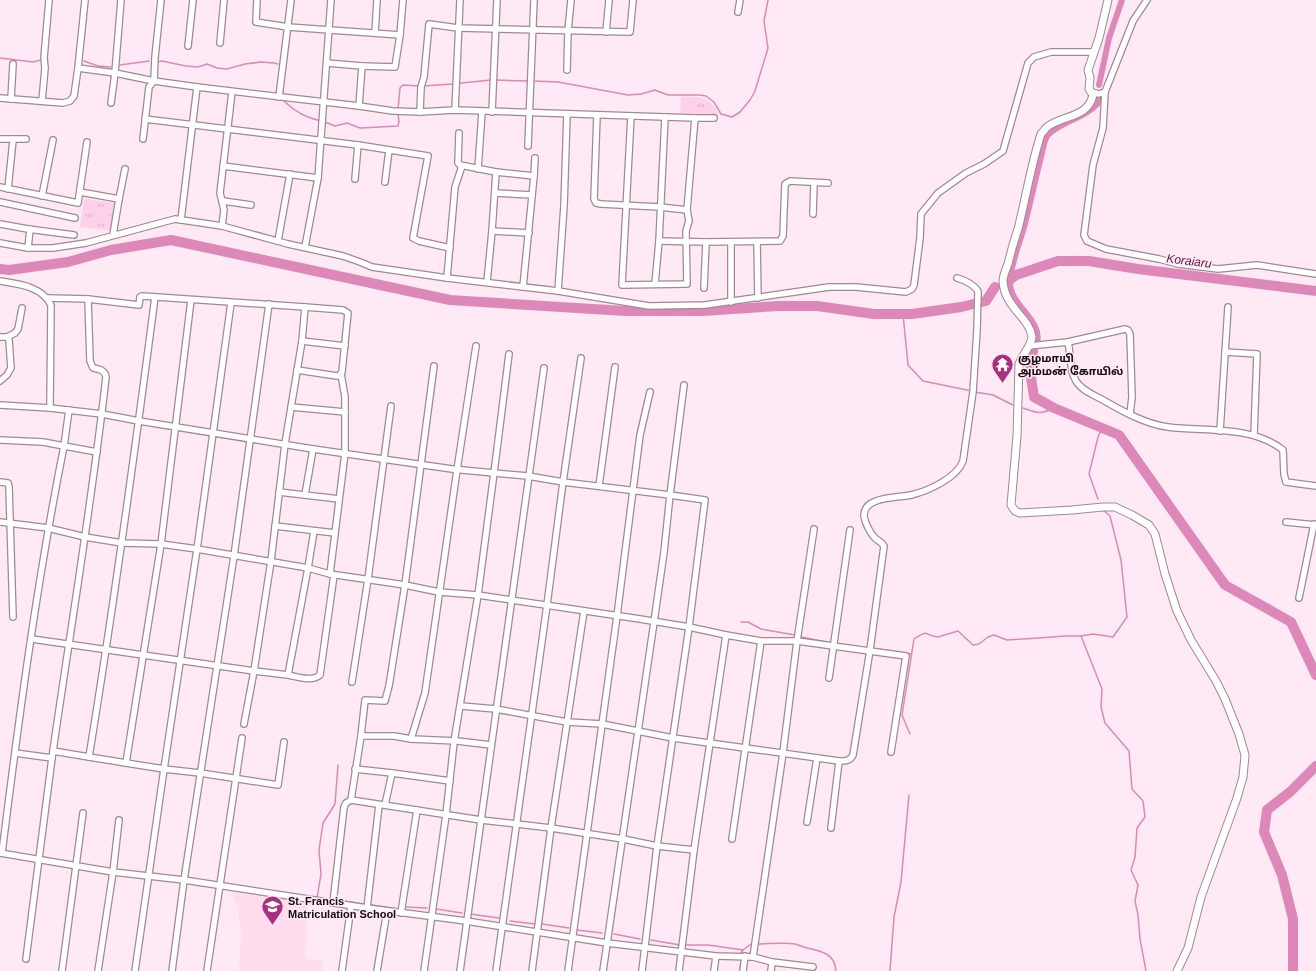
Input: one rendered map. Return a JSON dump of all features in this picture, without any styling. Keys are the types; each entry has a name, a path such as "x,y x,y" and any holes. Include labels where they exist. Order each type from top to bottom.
{"street":[{"path":"42,101 49,0"},
{"path":"0,98 62,102 70,101 74,96 85,0"},
{"path":"110,103 115,73 121,0"},
{"path":"143,139 149,87 154,81 161,0"},
{"path":"188,46 193,0"},
{"path":"220,44 224,0"},
{"path":"257,0 256,22 288,27 400,35"},
{"path":"279,97 291,0"},
{"path":"305,248 318,178 331,0"},
{"path":"375,33 377,0"},
{"path":"327,63 395,67 403,0"},
{"path":"455,110 460,0"},
{"path":"492,112 497,0"},
{"path":"528,146 534,0"},
{"path":"567,70 568,31 572,0"},
{"path":"606,32 609,0"},
{"path":"420,112 421,87 424,77 429,24 458,28 630,32 634,0"},
{"path":"738,12 740,0"},
{"path":"1108,0 1099,38 1088,70 1090,78 1089,89 1092,92 1092,101 1080,112 1047,127 1041,134 1003,280 1005,295 1030,331 1032,338 1019,364 1019,402 1011,505 1015,511 1020,513 1035,513 1103,506 1115,507 1149,525 1155,534 1168,586 1177,611 1184,627 1225,699 1239,734 1245,755 1243,777 1237,798 1201,897 1188,948 1177,971"},
{"path":"1147,0 1132,21 1105,92 1103,128 1093,165 1084,235 1087,241 1106,249 1178,264 1218,269 1257,265 1316,274"},
{"path":"0,243 28,248 53,248 86,243 172,220 181,220 222,226 305,248 343,256 372,267 447,278 558,291 648,306 704,305 829,287 856,287 906,292 912,289 914,285 920,238 921,214 938,193 966,173 984,164 1003,151 1028,63 1034,57 1051,52 1093,52"},
{"path":"11,99 13,64"},
{"path":"359,106 362,66"},
{"path":"78,68 232,92 403,112 455,110 714,118"},
{"path":"181,220 197,87"},
{"path":"222,226 224,210 220,193 232,92"},
{"path":"1092,92 1099,94 1105,92"},
{"path":"478,169 482,112"},
{"path":"558,291 564,206 567,114"},
{"path":"597,115 594,199 596,203 687,210"},
{"path":"632,116 622,285 687,284 686,231 689,221 687,210 695,118"},
{"path":"655,284 659,241 665,117"},
{"path":"145,119 358,145 428,156 413,238 419,241 450,248"},
{"path":"459,133 458,163 462,166 496,172 534,176"},
{"path":"0,139 26,139"},
{"path":"8,189 13,140"},
{"path":"42,196 53,140"},
{"path":"0,187 78,204 87,142"},
{"path":"355,179 358,145"},
{"path":"385,182 389,150"},
{"path":"523,287 535,158"},
{"path":"223,166 318,178"},
{"path":"447,278 455,187 462,166"},
{"path":"113,235 124,169"},
{"path":"487,282 496,172"},
{"path":"278,241 290,174"},
{"path":"659,241 780,241 782,239 785,184 790,181 828,183"},
{"path":"813,214 814,183"},
{"path":"80,192 119,200"},
{"path":"494,193 532,195"},
{"path":"223,201 251,204"},
{"path":"0,202 75,218"},
{"path":"0,224 74,235"},
{"path":"28,248 30,229"},
{"path":"492,231 529,234"},
{"path":"704,288 706,242"},
{"path":"731,302 732,242"},
{"path":"758,242 758,298"},
{"path":"461,706 496,709 567,722 602,724 673,738 839,761 847,761 851,759 853,755 870,650 884,546 874,537 866,522 864,515 866,509 870,504 883,499 910,496 921,492 952,477 961,466 973,392 978,291 971,284 957,278"},
{"path":"0,281 29,286 48,298 88,299 110,303 139,305 140,296 231,303 269,304 348,313 341,374 345,397 345,453 320,675 316,678 310,679 32,639"},
{"path":"89,757 107,649 139,421 154,297"},
{"path":"48,298 52,310 50,408"},
{"path":"26,959 52,758 85,537 106,377 106,373 93,368 90,361 88,299"},
{"path":"126,763 161,544 191,300"},
{"path":"135,971 197,549 231,303"},
{"path":"172,971 184,880 234,556 269,304"},
{"path":"244,724 271,562 291,407 302,341 305,307"},
{"path":"1220,431 1228,307"},
{"path":"0,337 7,337 15,333 18,329 22,308"},
{"path":"1028,346 1068,342 1110,332 1125,329 1128,330 1130,334 1132,397 1130,414"},
{"path":"0,381 7,375 11,368 9,340 7,337"},
{"path":"302,341 345,346"},
{"path":"1068,342 1073,374 1076,382 1085,390 1130,414 1151,423 1166,427 1254,435 1283,450 1284,474 1286,482 1316,486"},
{"path":"411,739 425,693 476,346"},
{"path":"1225,352 1257,354 1254,435"},
{"path":"424,971 446,815 454,742 478,596 509,354"},
{"path":"496,971 581,358"},
{"path":"351,800 365,700 385,701 389,686 405,585 434,366"},
{"path":"598,486 615,367"},
{"path":"460,971 544,368"},
{"path":"297,370 337,376 341,374"},
{"path":"603,971 664,552 684,385"},
{"path":"568,971 588,834 640,435 650,392"},
{"path":"0,404 102,414 313,449 457,470 528,476 563,482 705,500 689,627 657,846 642,971"},
{"path":"352,682 368,579 391,406"},
{"path":"291,407 345,412"},
{"path":"69,410 64,446 48,528 1,853 113,872 184,880 351,906 502,926 607,943 716,956 745,956 802,968 813,967"},
{"path":"0,440 43,442 97,452"},
{"path":"305,495 313,449"},
{"path":"0,482 8,483 13,617"},
{"path":"280,492 339,500"},
{"path":"0,522 48,528 85,537 197,549 308,568 332,575 368,579 439,592 547,605 689,627 726,636 761,641 797,641 906,656 891,752"},
{"path":"1286,522 1315,524 1299,598"},
{"path":"275,526 335,533"},
{"path":"752,957 783,753 797,641 814,529"},
{"path":"829,678 850,530"},
{"path":"288,675 314,531"},
{"path":"532,971 551,828 584,611"},
{"path":"679,971 694,850 726,636"},
{"path":"732,839 761,641"},
{"path":"361,736 394,736 411,739 457,741 491,745"},
{"path":"207,971 242,738"},
{"path":"53,751 164,769 278,785 284,742"},
{"path":"15,753 52,758"},
{"path":"807,822 817,758"},
{"path":"831,828 839,761"},
{"path":"355,769 450,781"},
{"path":"367,908 382,805 392,773"},
{"path":"333,903 344,807 346,803 351,800 481,820 551,828 623,839 657,846 694,850"},
{"path":"401,913 417,810"},
{"path":"62,971 83,813"},
{"path":"98,971 113,872 119,820"},
{"path":"342,971 351,906"},
{"path":"377,971 387,911"},
{"path":"714,971 716,956"},
{"path":"743,971 745,956"},
{"path":"771,971 772,962"}],"shaded area":[{"name":"St. Francis Matriculation School","path":"232,892 308,903 305,959 322,960 322,971 239,971 241,934 239,907 234,900"}],"green space":[{"path":"681,97 704,98 716,108 719,115 680,113"},
{"path":"87,199 116,203 112,231 80,227 84,200"}],"waterway":[{"path":"533,81 558,82 628,95 641,94 655,90 668,95 706,96 714,102 721,114 732,117 740,112 755,91 768,48 764,21 768,0"},
{"path":"1099,85 1109,38 1122,0"},
{"path":"0,58 33,62 41,60"},
{"path":"84,61 98,66 111,67"},
{"path":"120,65 149,61"},
{"path":"157,62 162,61 198,67 207,64 217,68 227,69 245,64 261,62 278,64"},
{"path":"423,86 491,80"},
{"path":"495,80 529,81"},
{"path":"283,84 283,95"},
{"path":"398,109 400,88 403,85 419,86"},
{"path":"1035,343 1036,335 1033,328 1013,300 1008,284 1008,277 1022,227 1042,143 1046,134 1053,128 1089,109 1100,97"},
{"path":"284,101 301,114 321,121"},
{"path":"325,122 335,126 347,123 360,128 398,126 398,113"},
{"path":"0,269 9,270 68,262 111,250 171,240 450,300 625,311 703,311 778,306 817,306 874,314 912,314 961,307 986,301 995,287"},
{"name":"Koraiaru","path":"1008,281 1016,275 1058,261 1089,261 1138,269 1316,291"},
{"path":"903,314 908,365 923,381 972,391"},
{"path":"1033,351 1030,371 1034,397 1054,408 1119,435 1225,585 1291,622 1316,675"},
{"path":"975,392 993,395 1013,405"},
{"path":"1023,408 1038,412 1045,412 1054,408"},
{"path":"1098,499 1089,474 1098,437 1102,428"},
{"path":"910,734 902,715 914,639 925,633 938,637 958,631 973,645 979,644 988,637 994,635 1007,640 1093,634 1113,637 1127,617 1121,560 1110,516 1103,510"},
{"path":"741,622 748,622 761,629 795,635"},
{"path":"1081,636 1102,689 1101,707 1105,723 1129,751 1132,789 1143,801 1145,817 1137,828 1135,857 1131,870 1138,885 1135,901 1146,971"},
{"path":"801,637 832,643"},
{"path":"836,644 850,645"},
{"path":"879,649 911,654"},
{"path":"329,899 317,898 321,874 319,850 323,823 335,804 338,765"},
{"path":"1293,971 1293,919 1282,875 1264,832 1267,810 1290,792 1316,766"},
{"path":"890,971 894,917 901,882 909,795"},
{"path":"338,900 363,904"},
{"path":"372,905 397,909"},
{"path":"406,907 427,908"},
{"path":"436,909 462,913"},
{"path":"470,914 499,918"},
{"path":"510,921 535,924"},
{"path":"542,924 569,928"},
{"path":"577,930 602,933"},
{"path":"614,934 640,939"},
{"path":"651,940 680,945"},
{"path":"757,944 791,943 818,950 830,957 835,965 836,971"},
{"path":"741,953 751,944"},
{"path":"686,945 708,945 743,950"},
{"path":"740,971 741,960"}],"place":[{"name":"குழமாயி அம்மன் கோயில்","path":"1003,384"},
{"name":"St. Francis Matriculation School","path":"273,926"}]}
